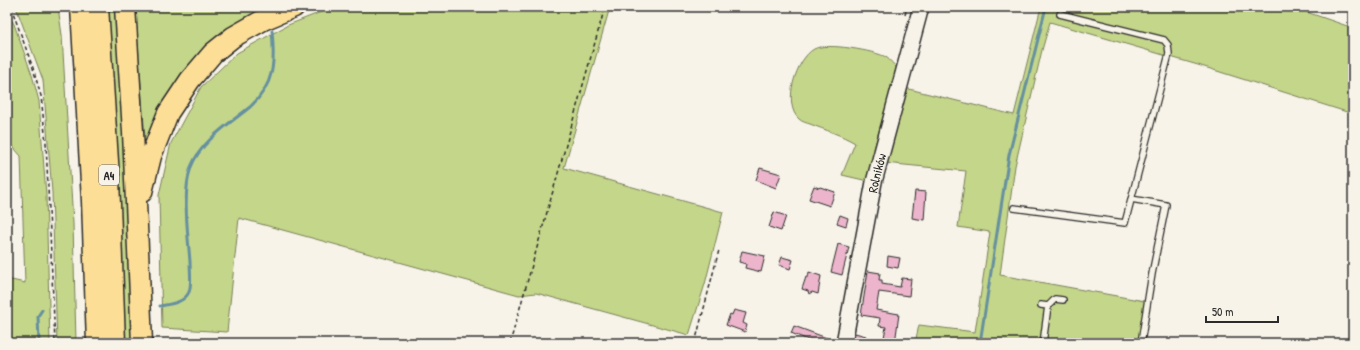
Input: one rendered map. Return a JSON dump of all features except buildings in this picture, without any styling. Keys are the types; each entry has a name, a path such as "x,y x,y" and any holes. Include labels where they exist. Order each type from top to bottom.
{"highway":[{"path":"68,7 92,201"},
{"name":"A4","path":"81,7 92,201 97,343"},
{"name":"A4","path":"98,7 109,177 115,343"},
{"path":"125,7 142,343"},
{"path":"137,222 151,156 168,113 190,80 213,53 233,37 263,20 294,7"}],"street":[{"name":"Rolników","path":"844,343 874,182 921,7"}],"lane":[{"path":"1014,208 1125,223 1169,54 1168,45 1164,40 1060,14"},
{"path":"1131,199 1166,206 1152,274 1141,343"},
{"path":"1043,343 1048,306 1055,299 1063,300"},
{"path":"1041,305 1048,306"}],"path":[{"path":"11,7 33,68 41,96 46,143 55,343"},
{"path":"510,343 605,7"},
{"path":"695,343 719,250"},
{"path":"213,343 214,338 234,343"}],"green space":[{"path":"16,7 58,7 62,35 73,223 76,343 57,343 52,192 43,80"},
{"path":"108,7 118,7 134,343 124,343 120,195"},
{"path":"135,7 273,7 260,13 147,140 145,138"},
{"path":"334,7 610,7 564,168 723,212 705,284 689,335 536,293 519,295 239,218 227,332 162,328 159,195 171,143 201,87 237,53 288,25"},
{"path":"1041,7 1292,7 1353,28 1353,114 1198,65 1050,22 1015,166 1000,275 1150,302 1144,343 915,343 919,325 975,332 990,232 958,227 966,171 874,162 868,181 842,175 855,143 799,119 794,112 792,103 793,82 807,54 820,47 829,46 850,48 886,57 897,68 874,149 885,153 905,88 1014,115"},
{"path":"7,13 14,24 32,75 39,101 46,195 50,343 7,343 7,279 25,283 21,156 7,140"}],"waterway":[{"path":"980,343 1009,155 1046,7"},
{"path":"160,306 172,304 184,299 190,289 191,281 186,201 188,177 191,167 201,149 216,134 250,107 264,90 272,72 272,31"},
{"path":"39,343 38,316 42,310"}]}
